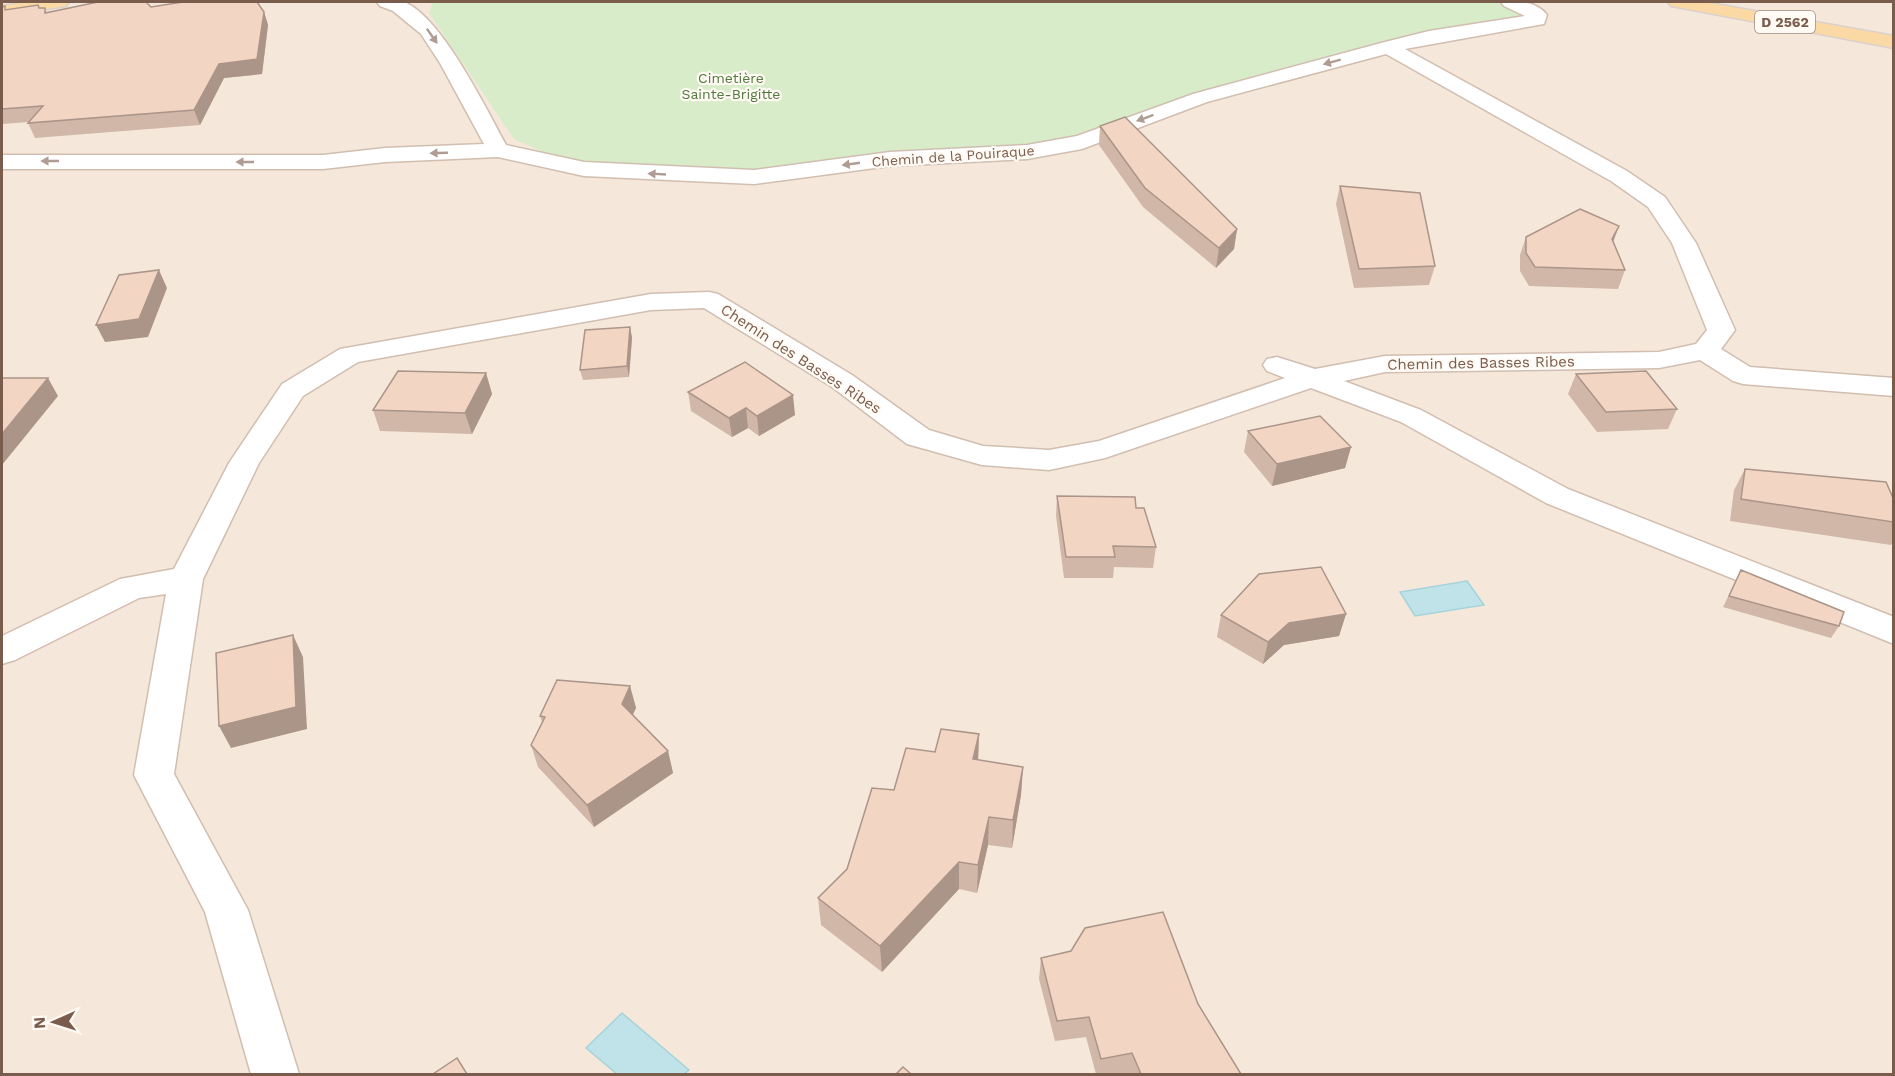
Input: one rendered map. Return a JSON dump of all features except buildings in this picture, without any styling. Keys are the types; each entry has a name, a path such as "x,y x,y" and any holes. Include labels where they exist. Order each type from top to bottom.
{"main road":[{"path":"2,10 60,2"},
{"name":"D 2562","path":"1677,2 1893,42"}],"street":[{"path":"386,2 400,7 428,30 450,63 498,150"},
{"name":"Chemin de la Pouiraque","path":"2,162 323,162 385,155 498,150 584,170 754,177 890,159 1027,152 1082,142 1200,98 1388,47 1429,37 1537,20 1538,15 1510,2"},
{"path":"1388,47 1619,176 1657,202 1684,243 1721,330 1705,351 1743,375 1893,387"},
{"name":"Chemin des Basses Ribes","path":"275,1074 226,910 154,775 186,579 244,463 292,390 350,355 651,302 709,300 842,381 918,437 982,455 1049,460 1105,449 1310,379 1385,364 1659,360 1705,351"},
{"path":"1277,365 1411,416 1557,496 1893,631"},
{"path":"2,651 132,587 186,579"}],"shaded area":[{"path":"2,2 1893,2 1893,1074 2,1074"}],"green space":[{"name":"Cimetière Sainte-Brigitte","path":"433,2 1501,2 1517,8 1520,17 1512,21 1362,49 1191,94 1081,135 990,150 754,172 623,168 556,158 514,139 429,13"}],"water":[{"path":"1467,581 1484,605 1415,616 1400,592"},
{"path":"622,1013 689,1070 684,1074 617,1074 586,1048"}]}
